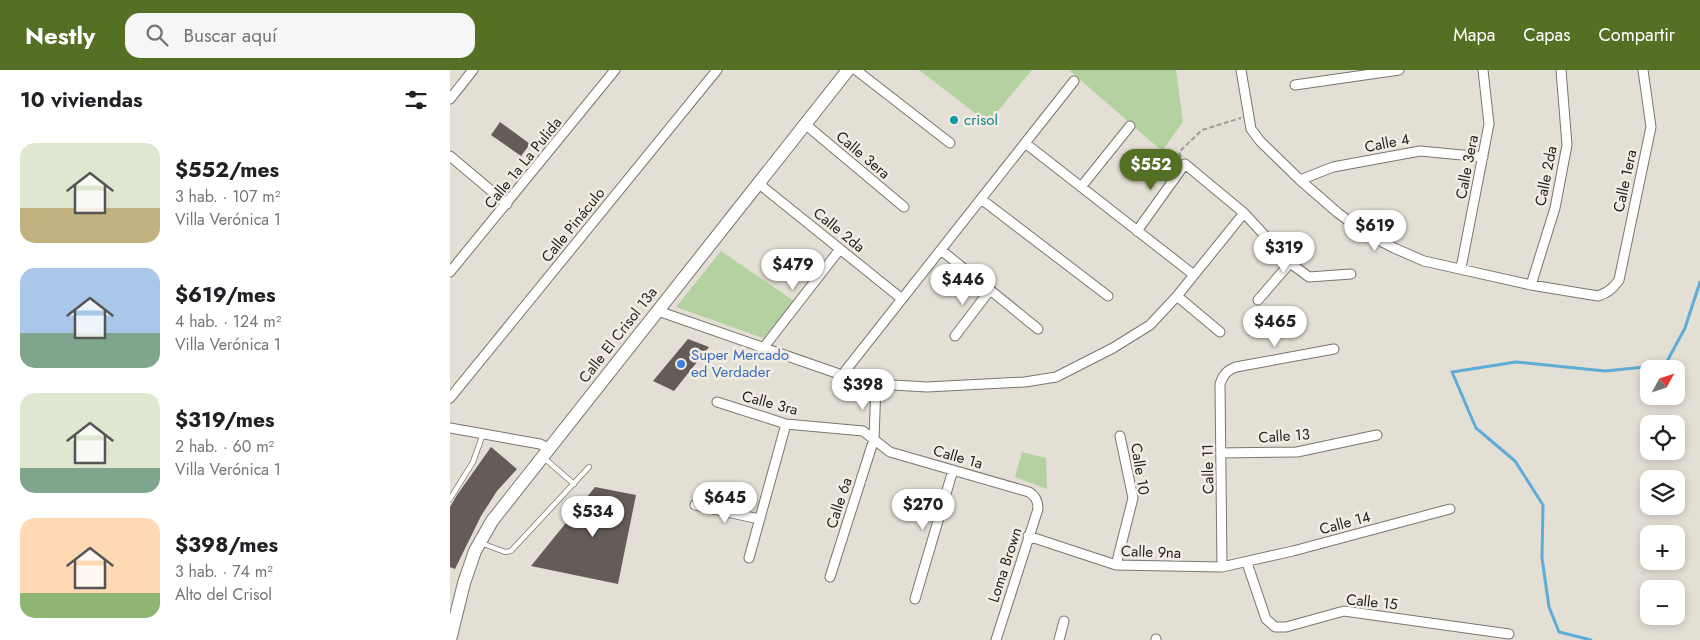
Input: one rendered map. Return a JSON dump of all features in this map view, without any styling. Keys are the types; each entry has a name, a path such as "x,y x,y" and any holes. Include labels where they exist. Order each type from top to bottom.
{"street":[{"path":"450,99 473,70"},
{"name":"Calle 1a La Pulida","path":"450,272 615,70"},
{"name":"Calle Pináculo","path":"450,398 717,70"},
{"name":"Calle El Crisol 13a","path":"450,640 464,583 475,551 492,521 848,70"},
{"path":"856,70 950,143"},
{"path":"1241,70 1250,129 1260,142 1338,213 1365,233 1424,261 1531,285"},
{"path":"1295,85 1399,70"},
{"name":"Calle 3era","path":"1461,268 1489,124 1484,70"},
{"name":"Calle 2da","path":"1531,285 1555,208 1566,145 1561,70"},
{"name":"Calle 1era","path":"1531,285 1598,296 1607,293 1619,280 1651,127 1643,70"},
{"path":"842,375 1074,81"},
{"name":"Calle 3era","path":"804,124 904,207"},
{"path":"1081,187 1130,126"},
{"path":"1025,143 1194,275"},
{"name":"Calle 4","path":"1300,180 1333,167 1420,151 1483,157"},
{"path":"450,156 506,204"},
{"path":"1137,231 1185,164 1244,213 1290,263 1309,277 1351,274"},
{"name":"Calle 2da","path":"758,183 902,299"},
{"path":"981,198 1108,296"},
{"path":"658,311 842,375 876,384 927,387 1025,382 1056,376 1113,348 1150,325 1177,296 1244,213"},
{"path":"764,347 840,249"},
{"path":"941,250 1038,329"},
{"path":"1258,300 1290,263"},
{"path":"956,336 990,290"},
{"path":"1177,296 1220,332"},
{"name":"Calle 11","path":"1222,567 1220,384 1226,372 1236,367 1334,349"},
{"name":"Calle 6a","path":"830,576 874,438 876,384"},
{"name":"Calle 3ra","path":"716,402 786,424 863,431 874,438"},
{"path":"748,558 786,424"},
{"path":"450,428 540,444 546,453"},
{"name":"Calle 13","path":"1221,453 1298,452 1376,435"},
{"name":"Calle 10","path":"1116,565 1133,498 1120,436"},
{"name":"Calle 1a","path":"874,438 890,452 1029,492 1036,499"},
{"path":"915,600 953,470"},
{"name":"Loma Brown","path":"996,640 1038,509 1036,499"},
{"path":"695,505 759,519"},
{"name":"Calle 14","path":"1247,563 1450,509"},
{"name":"Calle 9na","path":"1028,536 1116,565 1222,567 1247,563"},
{"name":"Calle 15","path":"1247,563 1266,619 1276,628 1344,611 1508,634"},
{"path":"1060,640 1064,621"}],"lane":[{"path":"450,499 473,462 483,434"},
{"path":"546,453 574,484"},
{"path":"480,543 505,552 511,551 589,467"}],"path":[{"path":"1185,164 1179,152 1202,130 1248,116"}],"green space":[{"path":"919,70 1032,70 988,123"},
{"path":"1069,70 1176,70 1183,122 1162,151"},
{"path":"721,251 794,301 763,338 676,307"},
{"path":"1022,452 1046,458 1047,489 1015,477"}],"building":[{"path":"500,122 530,144 521,156 491,135"},
{"name":"Super Mercado ed Verdader","path":"688,339 709,347 674,391 653,381"},
{"path":"491,447 517,469 497,491 481,516 455,569 450,567 450,507"},
{"path":"595,487 636,495 618,584 531,566"}],"waterway":[{"path":"1591,640 1559,632 1549,607 1542,558 1543,505 1515,461 1476,428 1452,372 1516,362 1605,371 1665,365 1685,328 1700,282"}],"place":[{"name":"crisol","path":"954,120"},
{"name":"Super Mercado ed Verdader","path":"681,364"}]}
